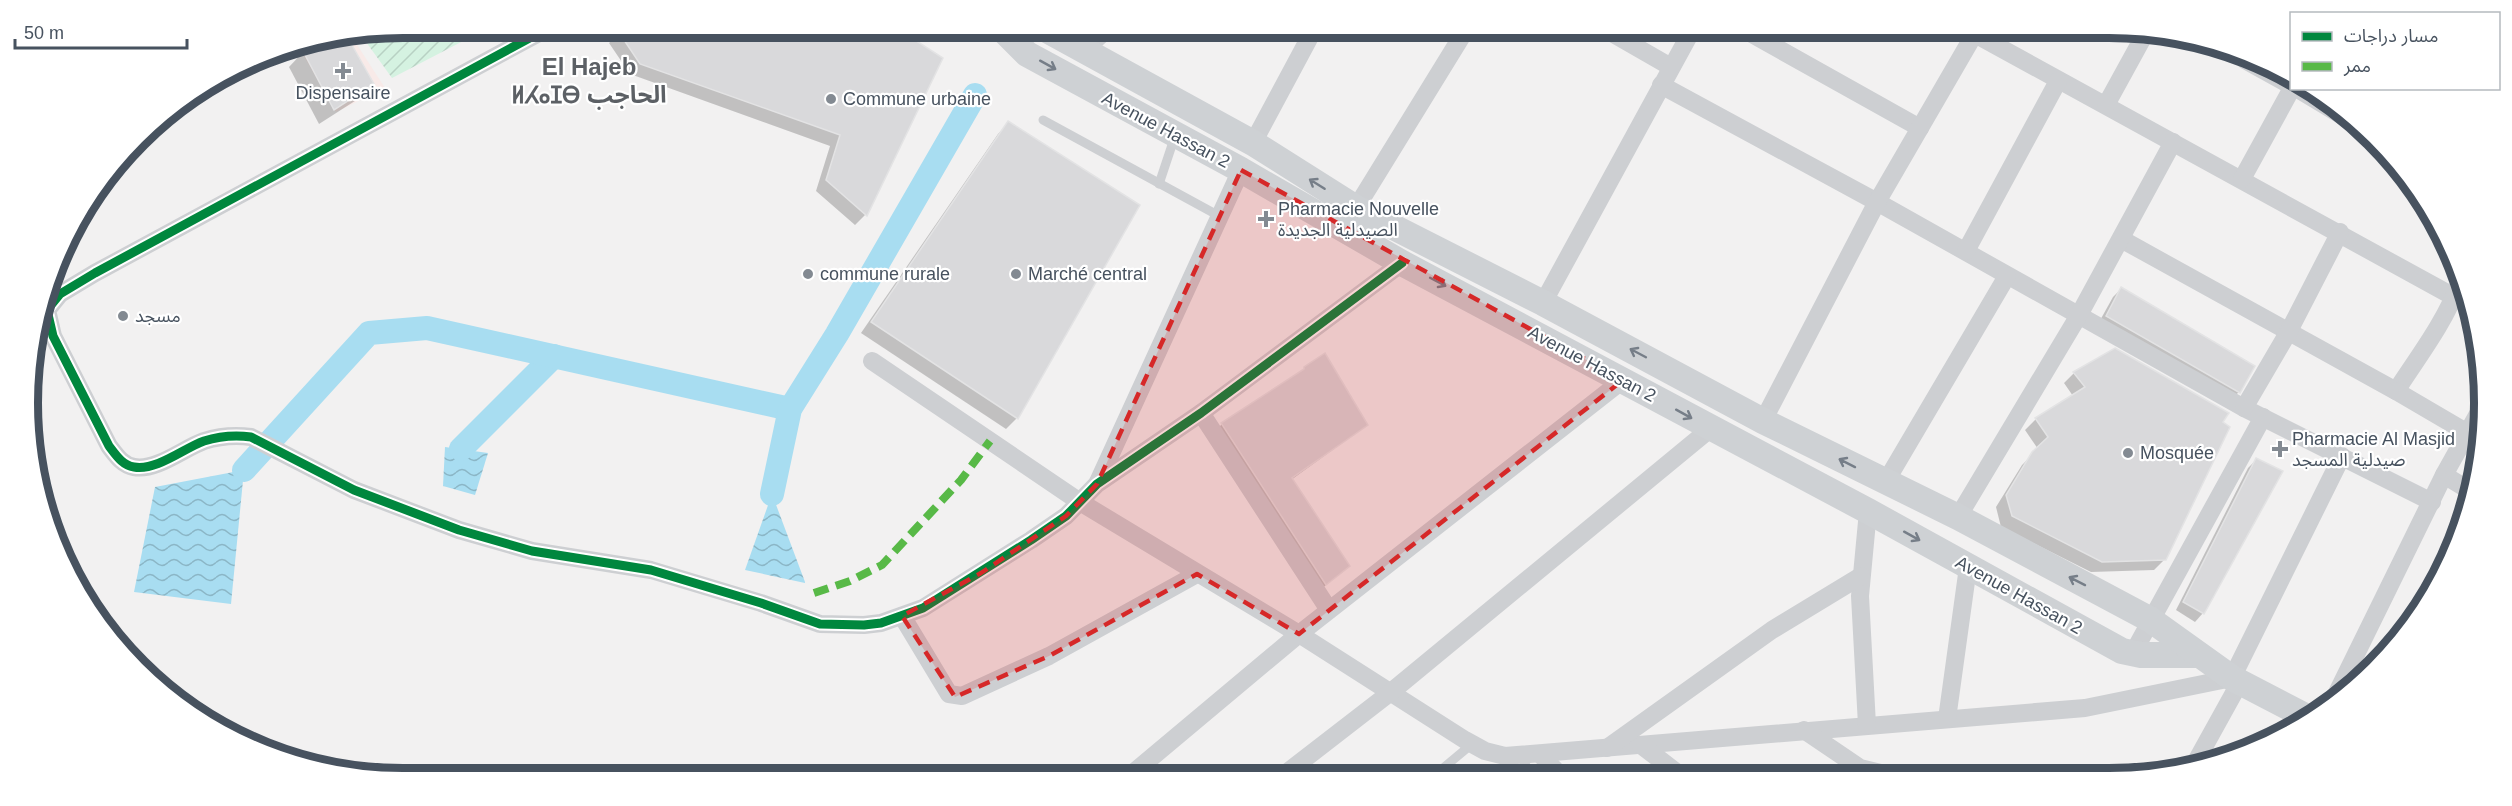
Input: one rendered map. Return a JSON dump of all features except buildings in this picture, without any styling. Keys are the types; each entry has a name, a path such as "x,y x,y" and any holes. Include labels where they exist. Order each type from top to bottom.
{"main road":[{"name":"Avenue Hassan 2","path":"1010,37 1027,54 1241,171 1402,263 1623,380 1710,429 1868,511 2122,651 2198,655"},
{"name":"Avenue Hassan 2","path":"1060,37 1252,144 1356,208 1543,303 1763,421 1958,517 2151,620 2236,680 2301,714"},
{"path":"2094,636 2111,599"}],"street":[{"path":"53,300 95,273 531,37"},
{"path":"1084,50 1098,37"},
{"path":"1252,144 1310,37"},
{"path":"1356,208 1461,37"},
{"path":"1619,37 1671,67"},
{"path":"1543,303 1687,37"},
{"path":"1757,37 1920,128"},
{"path":"1763,421 1877,202 1973,37"},
{"path":"1980,37 2058,81 2457,294"},
{"path":"2106,105 2142,39"},
{"path":"2272,76 2290,86"},
{"path":"1966,251 2058,81"},
{"path":"1661,85 1966,251 2244,408 2432,502"},
{"path":"2242,179 2290,90"},
{"path":"1958,517 2079,315 2173,142"},
{"path":"1097,484 1241,171"},
{"path":"2244,408 2289,331 2340,232"},
{"path":"2121,239 2466,432"},
{"path":"48,316 53,336 109,446 126,465 137,468 149,466 204,441 221,437 251,437 354,490 459,530 510,546 651,570 820,624 864,626 902,616 934,602 1066,516 1097,484 1201,413 1402,263"},
{"path":"1885,483 2007,276"},
{"path":"2396,391 2459,297"},
{"path":"872,361 1080,502 1299,634 1472,744 1505,756 2085,708 2236,680"},
{"path":"1139,768 1299,634 1623,380"},
{"path":"1201,413 1329,610"},
{"path":"2133,653 2263,417"},
{"path":"2340,686 2474,420"},
{"path":"1293,768 1391,692 1710,429"},
{"path":"2198,757 2342,456"},
{"path":"2444,476 2464,488"},
{"path":"1867,725 1861,657 1861,576 1868,511"},
{"path":"1947,719 1968,567"},
{"path":"902,616 944,688 955,697 962,696 1049,656 1197,574"},
{"path":"1607,748 1772,630 1861,576"},
{"path":"1804,730 1860,768"},
{"path":"1641,745 1671,768"},
{"path":"1535,755 1552,768"}],"lane":[{"path":"1043,120 1221,217"},
{"path":"1159,184 1175,136"},
{"path":"1443,768 1472,744"},
{"path":"1524,768 1535,755"}],"highlighted area":[{"path":"1241,170 1623,380 1299,634 1197,574 1049,656 955,697 902,616 981,573 1066,516 1097,484"}],"shaded area":[{"name":"Dispensaire","path":"355,41 385,88 336,112 302,53"}],"green space":[{"path":"471,37 392,78 364,40"}],"water":[{"path":"445,447 488,453 475,495 443,486"},
{"path":"244,470 231,604 134,592 155,487"},
{"path":"772,494 805,582 805,583 745,570"}],"waterway":[{"path":"772,494 790,409 837,334 975,95"},
{"path":"244,470 369,333 427,328 790,409"},
{"path":"461,449 554,356"}],"marked path":[{"path":"814,593 850,581 882,565 961,480 990,441"}],"cycle path":[{"path":"51,305 60,294 95,273 531,37"},
{"path":"48,316 53,336 109,446 120,459 130,466 152,466 210,439 228,436 251,437 354,490 459,530 532,551 651,570 761,603 820,624 864,625 881,623 923,608 1031,540 1066,516 1097,484 1201,413 1402,263"}],"place":[{"name":"Dispensaire","path":"343,71"},
{"name":"Commune urbaine","path":"831,99"},
{"name":"Pharmacie Nouvelle الصيدلية الجديدة","path":"1266,219"},
{"name":"commune rurale","path":"808,274"},
{"name":"Marché central","path":"1016,274"},
{"name":"مسجد","path":"123,316"},
{"name":"Pharmacie Al Masjid صيدلية المسجد","path":"2280,449"},
{"name":"Mosquée","path":"2128,453"}],"district":[{"name":"El Hajeb ⵍⵃⴰⵊⴱ الحاجب","path":"589,81"}]}
